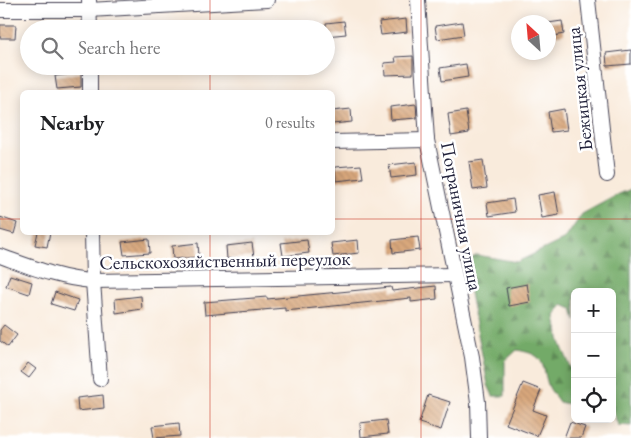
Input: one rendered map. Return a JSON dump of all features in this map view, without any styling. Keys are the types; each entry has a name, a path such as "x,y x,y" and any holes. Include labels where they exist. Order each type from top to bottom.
{"street":[{"path":"0,10 89,5 267,0"},
{"name":"Пограничная улица","path":"418,0 427,140 472,358 478,402 479,438"},
{"name":"Бежицкая улица","path":"588,0 607,174"},
{"path":"89,5 90,20"},
{"path":"90,75 90,90"},
{"path":"335,142 427,140"},
{"path":"92,235 93,281 100,379"},
{"name":"Сельскохозяйственный переулок","path":"0,256 60,277 93,281 454,274"}],"green space":[{"path":"631,189 631,426 618,425 616,420 616,288 571,288 571,309 563,305 555,316 561,343 571,368 571,405 559,402 553,394 540,360 533,354 517,350 505,361 505,396 493,396 488,385 464,263 477,255 517,262 565,239 582,214"}],"building":[{"path":"406,19 407,32 381,35 379,22"},
{"path":"344,21 346,34 335,35 335,22"},
{"path":"562,21 564,34 556,36 556,22"},
{"path":"462,22 464,35 437,39 435,26"},
{"path":"0,25 16,25 15,38 0,38"},
{"path":"631,50 631,64 607,66 606,53"},
{"path":"413,56 413,74 385,75 384,63 396,62 395,57"},
{"path":"466,64 468,77 442,81 440,68"},
{"path":"81,75 81,87 57,89 55,76"},
{"path":"416,104 417,118 391,120 390,107"},
{"path":"351,109 352,122 335,124 335,111"},
{"path":"564,109 567,130 551,132 548,112"},
{"path":"466,111 469,133 451,136 448,114"},
{"path":"483,160 487,188 473,190 469,162"},
{"path":"416,162 417,175 391,178 389,165"},
{"path":"361,165 363,178 336,181 335,167"},
{"path":"555,192 559,215 542,218 538,195"},
{"path":"513,199 515,212 489,216 487,203"},
{"path":"0,217 17,223 14,234 0,230"},
{"path":"37,235 49,235 47,247 35,245"},
{"path":"418,237 420,250 393,253 392,240"},
{"path":"149,239 150,253 124,255 122,242"},
{"path":"307,240 309,253 283,256 281,243"},
{"path":"358,240 359,253 333,256 331,243"},
{"path":"198,243 199,257 173,259 172,246"},
{"path":"252,243 254,257 227,259 226,246"},
{"path":"10,275 32,282 29,294 6,286"},
{"path":"527,284 530,302 509,306 506,288"},
{"path":"436,286 437,299 411,302 411,298 285,311 285,308 205,315 204,302 267,297 267,299 391,287 392,291"},
{"path":"55,292 78,300 74,311 51,304"},
{"path":"141,296 142,309 116,313 115,299"},
{"path":"4,325 17,335 8,347 0,341 0,330"},
{"path":"28,363 36,369 29,378 21,372"},
{"path":"523,383 541,390 533,410 546,415 537,436 506,424"},
{"path":"103,395 104,408 78,411 77,398"},
{"path":"428,395 450,402 441,430 419,423"},
{"path":"386,420 388,434 361,437 360,423"},
{"path":"570,422 585,427 581,438 564,438"},
{"path":"179,423 180,436 154,438 152,426"}]}
